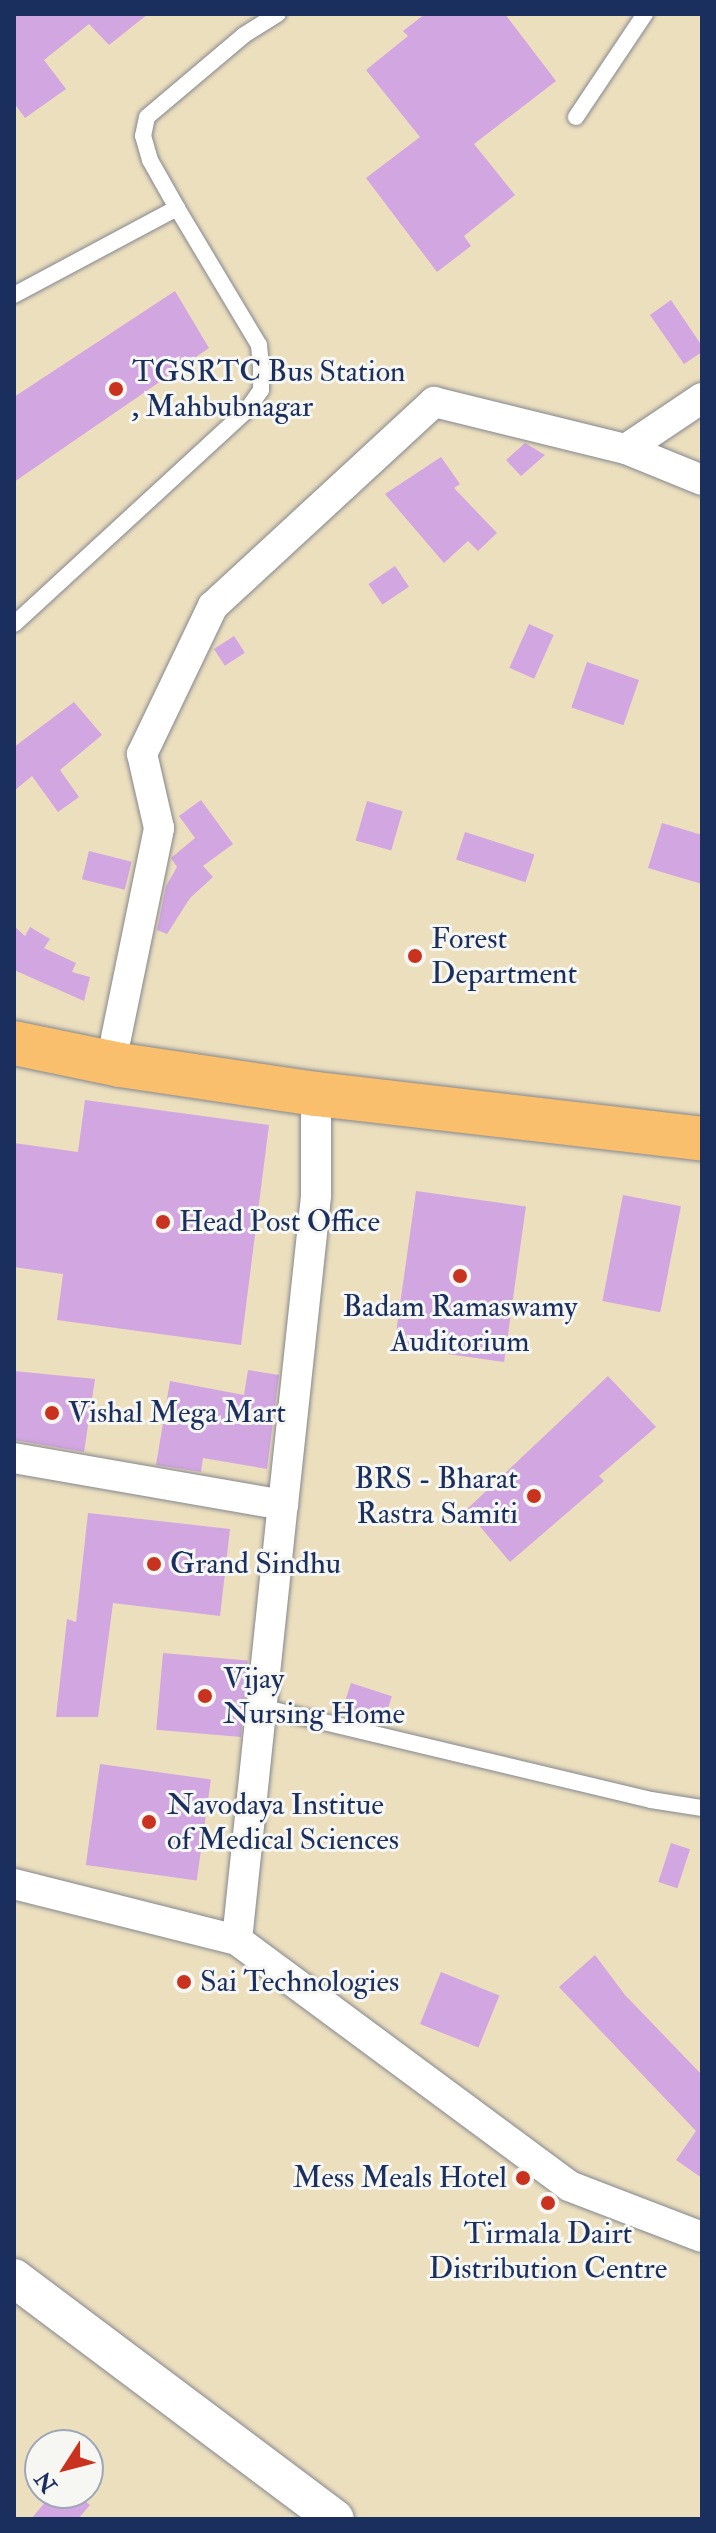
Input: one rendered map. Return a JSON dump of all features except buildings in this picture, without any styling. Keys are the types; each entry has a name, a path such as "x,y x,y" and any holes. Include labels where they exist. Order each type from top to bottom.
{"highway":[{"path":"14,1019 116,1038 702,1112"},
{"path":"14,1043 120,1065 316,1094 702,1139"}],"street":[{"path":"626,449 702,398"},
{"path":"116,1038 159,828 142,754 213,606 434,402 626,449 702,480"},
{"path":"237,1940 316,1195 316,1094"},
{"path":"14,1458 283,1505"},
{"path":"14,1884 237,1940 569,2186 702,2237"},
{"path":"14,2278 335,2519"}],"lane":[{"path":"14,624 247,410 261,390 259,345 150,160 143,136 147,117 244,35 278,14"},
{"path":"576,117 645,14"},
{"path":"14,295 177,208"},
{"path":"261,1707 651,1800 702,1808"}],"place":[{"name":"TGSRTC Bus Station , Mahbubnagar","path":"116,389"},
{"name":"Forest Department","path":"415,956"},
{"name":"Head Post Office","path":"163,1222"},
{"name":"Badam Ramaswamy Auditorium","path":"460,1276"},
{"name":"Vishal Mega Mart","path":"52,1413"},
{"name":"BRS - Bharat Rastra Samiti","path":"534,1496"},
{"name":"Grand Sindhu","path":"154,1564"},
{"name":"Vijay Nursing Home","path":"205,1696"},
{"name":"Navodaya Institue of Medical Sciences","path":"149,1822"},
{"name":"Sai Technologies","path":"184,1982"},
{"name":"Mess Meals Hotel","path":"523,2178"},
{"name":"Tirmala Dairt Distribution Centre","path":"548,2203"}]}
